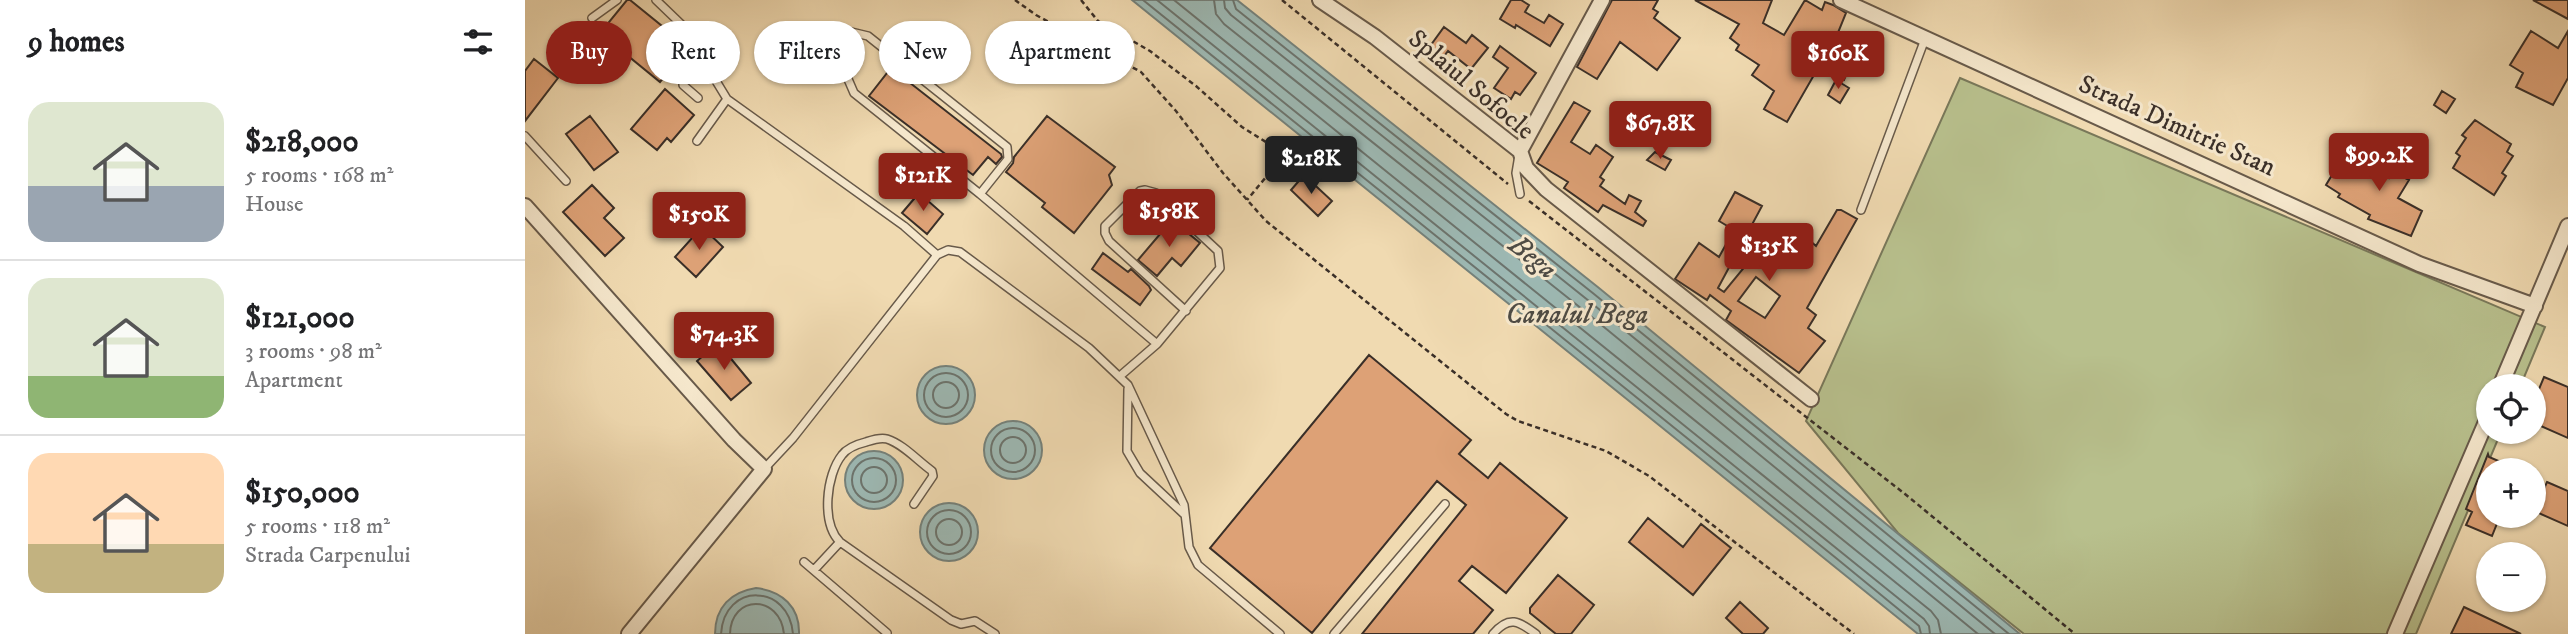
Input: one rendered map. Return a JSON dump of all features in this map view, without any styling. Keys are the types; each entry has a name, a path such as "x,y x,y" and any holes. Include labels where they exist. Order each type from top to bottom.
{"street":[{"name":"Splaiul Sofocle","path":"1320,0 1375,37 1520,151 1526,168 1546,189 1811,399"},
{"path":"1520,151 1602,0"},
{"name":"Strada Dimitrie Stan","path":"1840,0 2419,264 2535,306"},
{"path":"525,206 734,440 764,469 629,634"},
{"path":"2506,374 2568,226"},
{"path":"2395,634 2477,444"}],"lane":[{"path":"591,18 617,0"},
{"path":"656,0 678,21"},
{"path":"980,194 1008,159 1007,147 868,36 843,30 834,33 832,42 854,93 980,194 1157,344"},
{"path":"1861,210 1925,39"},
{"path":"683,84 698,98"},
{"path":"718,84 727,99 904,226 937,255"},
{"path":"697,141 727,99"},
{"path":"525,136 566,181"},
{"path":"1520,151 1516,173 1520,194"},
{"path":"1120,376 1157,344 1186,311 1220,268 1218,251 1156,193 1140,191 1105,226 1105,233 1109,241 1186,311"},
{"path":"764,469 793,438 937,255 948,250 960,252 1089,348 1128,385 1184,505 1189,547 1198,565 1280,634"},
{"path":"1128,385 1127,451 1140,473 1186,515"},
{"path":"913,504 933,476 932,471 886,439 876,438 855,445 842,454 833,475 827,505 828,523 840,542 951,620 961,624 975,621 995,634"},
{"path":"1334,634 1445,504"},
{"path":"814,570 840,542"},
{"path":"804,562 887,633"},
{"path":"1493,634 1498,627 1520,621 1536,634"}],"path":[{"path":"1015,0 1037,15 1141,72 1266,221 1506,414 1518,421 1606,451 1649,476 1853,634"},
{"path":"1081,0 1098,21 1150,51 1196,86 1242,127 1285,155 1247,200"},
{"path":"1282,0 1520,194 1905,494 2075,634"}],"green space":[{"path":"1960,78 2545,327 2525,374 2476,374 2476,444 2496,444 2490,458 2476,458 2476,491 2416,634 2024,634 1898,533 1806,421"}],"water":[{"name":"Canalul Bega","path":"1132,0 1237,0 1599,288 2020,634 1918,634"},
{"path":"946,366 957,368 970,379 975,395 973,406 962,419 946,424 935,422 922,411 917,395 919,384 930,371"},
{"path":"1013,421 1024,423 1037,434 1042,450 1040,461 1029,474 1013,479 1002,477 989,466 984,450 986,439 997,426"},
{"path":"874,451 885,453 898,464 903,480 901,491 890,504 874,509 863,507 850,496 845,480 847,469 858,456"},
{"path":"949,503 960,505 973,516 978,532 976,543 965,556 949,561 938,559 925,548 920,532 922,521 933,508"},
{"path":"756,588 774,593 788,602 799,624 799,634 715,634 718,616 726,602 739,593"}],"building":[{"path":"627,0 630,0 656,21 646,21 646,71 632,59 632,21 610,21"},
{"path":"1511,0 1521,0 1529,5 1525,12 1544,23 1549,15 1563,24 1550,46 1516,25 1515,28 1500,19"},
{"path":"1612,0 1658,0 1653,9 1658,12 1654,18 1680,38 1657,70 1620,42 1597,79 1577,67"},
{"path":"1695,0 1772,0 1763,23 1784,35 1805,0 1822,10 1825,2 1833,5 1846,13 1835,40 1852,61 1844,80 1818,68 1787,122 1764,109 1774,91 1752,75 1759,65 1736,50 1739,45 1730,38 1739,24"},
{"path":"2533,0 2568,0 2568,19"},
{"path":"1444,27 1466,43 1472,35 1488,48 1471,69 1448,51 1442,59 1428,49"},
{"path":"2531,31 2558,48 2568,31 2568,78 2553,105 2516,87 2523,73 2510,65"},
{"path":"1500,46 1536,73 1520,95 1515,92 1511,99 1494,88 1508,68 1493,57"},
{"path":"534,59 546,68 546,84 553,84 525,121 525,71"},
{"path":"1836,80 1849,88 1840,103 1828,95"},
{"path":"879,83 911,84 1002,157 996,164 988,157 973,175 869,96"},
{"path":"665,89 694,115 671,142 667,138 657,150 631,129"},
{"path":"2442,91 2455,99 2446,113 2434,105"},
{"path":"1574,102 1590,111 1571,142 1590,154 1596,145 1613,157 1600,177 1604,180 1600,186 1625,204 1629,195 1641,201 1635,212 1646,221 1643,226 1603,205 1598,212 1564,188 1568,182 1537,163"},
{"path":"590,116 618,152 594,170 566,134"},
{"path":"1047,116 1115,167 1109,175 1112,185 1074,233 1042,207 1045,203 1006,172 1014,157"},
{"path":"2475,120 2511,144 2507,152 2513,156 2502,173 2506,176 2494,195 2453,168 2460,156 2456,153 2466,138 2462,135"},
{"path":"2411,149 2421,157 2405,178 2409,180 2398,198 2422,211 2411,236 2368,219 2370,215 2338,197 2340,194 2326,185 2338,165 2352,174 2360,160 2389,178 2400,160 2402,161"},
{"path":"1655,152 1671,160 1665,170 1647,160"},
{"path":"1304,175 1332,201 1318,216 1291,190"},
{"path":"592,185 614,208 604,218 624,238 605,256 563,212"},
{"path":"1735,192 1762,206 1718,288 1724,292 1769,237 1787,252 1801,233 1816,246 1837,210 1857,219 1807,308 1816,315 1808,328 1825,341 1799,373 1726,320 1731,311 1710,295 1707,300 1675,279 1699,243 1719,257 1734,230 1719,221","holes":["1756,277 1780,296 1765,318 1738,301"]},
{"path":"919,193 943,214 927,234 902,213"},
{"path":"1172,220 1200,243 1181,266 1172,258 1157,276 1138,260"},
{"path":"702,227 723,247 696,277 675,257"},
{"path":"1103,253 1128,272 1131,269 1149,286 1151,290 1140,305 1092,269"},
{"path":"718,343 751,383 731,400 697,361"},
{"path":"1369,355 1471,440 1459,454 1488,478 1500,463 1567,518 1506,593 1472,566 1459,581 1493,610 1473,634 1362,634 1466,505 1437,481 1312,633 1210,548"},
{"path":"2546,378 2568,387 2568,438 2546,428"},
{"path":"2547,482 2568,491 2568,526 2546,516"},
{"path":"2476,484 2476,528 2495,528 2492,536 2466,525 2472,512 2466,509"},
{"path":"1648,518 1683,547 1701,524 1731,548 1693,595 1629,542"},
{"path":"1558,575 1594,605 1571,634 1556,634 1530,613 1530,608"},
{"path":"1740,602 1768,628 1763,634 1743,634 1726,618"},
{"path":"2464,607 2521,634 2451,634"}],"water label":[{"name":"Bega","path":"1533,257"}]}
